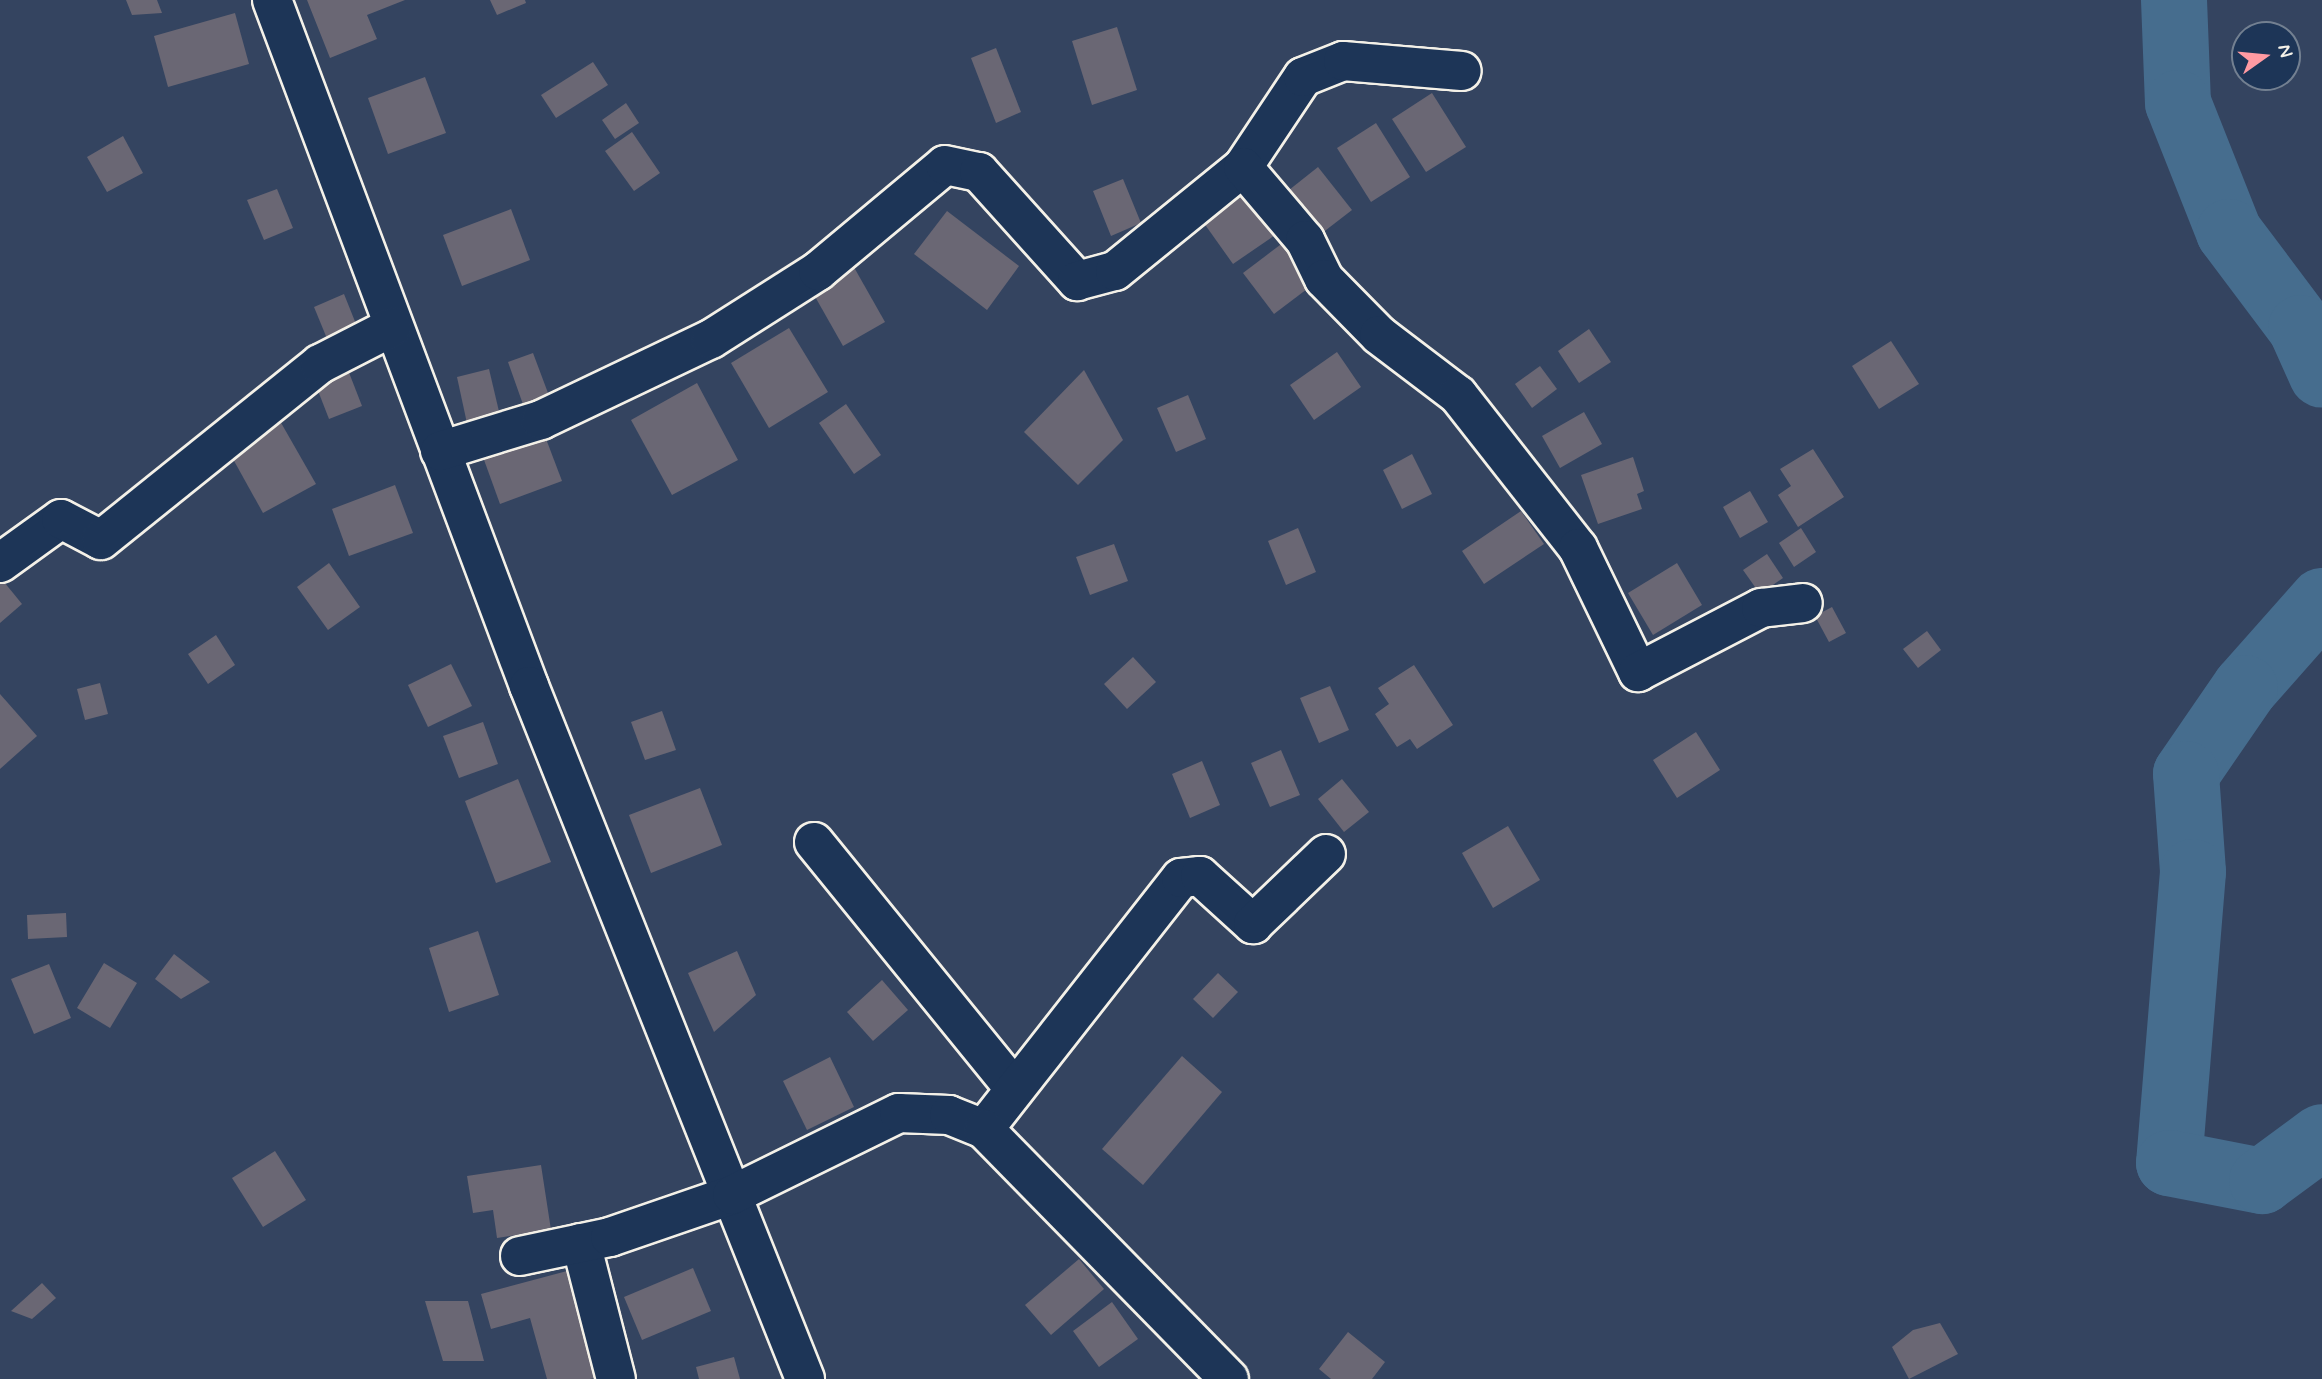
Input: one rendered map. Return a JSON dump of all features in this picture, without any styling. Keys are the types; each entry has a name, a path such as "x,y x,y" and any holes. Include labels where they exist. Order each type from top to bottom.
{"street":[{"path":"272,0 392,327 805,1379"},
{"path":"440,451 541,420 711,339 818,271 945,165 979,172 1077,281 1115,271 1243,167 1303,77 1343,61 1462,71"},
{"path":"1243,167 1305,240 1324,279 1379,335 1458,395 1578,548 1638,672 1761,608 1803,603"},
{"path":"0,563 61,519 101,540 320,364 392,327"},
{"path":"814,842 1016,1089"},
{"path":"984,1129 1181,878 1200,876 1253,924 1326,854"},
{"path":"520,1256 581,1243 732,1195 899,1113 949,1115 984,1129 1230,1379"},
{"path":"581,1243 616,1379"}],"building":[{"path":"126,0 157,0 162,13 132,15"},
{"path":"307,0 405,0 367,15 377,39 330,58"},
{"path":"490,0 525,0 526,3 497,15"},
{"path":"235,13 249,64 168,87 154,36"},
{"path":"1117,27 1137,90 1092,105 1072,41"},
{"path":"996,48 1021,112 996,123 971,58"},
{"path":"593,62 608,85 556,118 541,95"},
{"path":"425,77 446,133 388,154 368,98"},
{"path":"1432,93 1466,147 1426,172 1392,119"},
{"path":"626,103 639,123 615,139 602,120"},
{"path":"1376,123 1410,177 1371,202 1337,148"},
{"path":"632,132 660,173 634,191 605,151"},
{"path":"123,136 143,173 107,192 87,157"},
{"path":"1318,167 1352,210 1317,237 1284,194"},
{"path":"1123,179 1141,223 1111,236 1093,191"},
{"path":"1246,188 1278,233 1233,264 1201,219"},
{"path":"277,189 293,228 264,240 247,200"},
{"path":"511,209 530,260 462,286 443,235"},
{"path":"947,211 1019,266 987,310 914,254"},
{"path":"1284,242 1315,283 1274,314 1243,273"},
{"path":"851,262 885,322 843,346 809,286"},
{"path":"344,294 358,329 328,341 314,307"},
{"path":"789,328 828,392 769,428 731,363"},
{"path":"1589,329 1611,362 1579,383 1558,351"},
{"path":"1891,341 1919,384 1879,409 1852,366"},
{"path":"1337,352 1361,387 1314,420 1290,385"},
{"path":"533,353 551,401 525,410 508,362"},
{"path":"1540,366 1557,389 1532,408 1515,384"},
{"path":"489,369 501,420 468,428 457,377"},
{"path":"348,370 362,406 329,419 315,383"},
{"path":"1084,370 1123,440 1078,485 1024,432"},
{"path":"697,383 738,460 672,495 631,420"},
{"path":"1188,395 1206,439 1176,452 1157,408"},
{"path":"846,404 881,455 854,474 819,423"},
{"path":"1584,412 1602,444 1560,468 1542,436"},
{"path":"280,421 316,484 263,513 228,450"},
{"path":"540,423 562,481 500,504 479,446"},
{"path":"1813,449 1844,497 1798,527 1778,495 1791,486 1780,469"},
{"path":"1412,454 1432,494 1402,509 1383,470"},
{"path":"1633,457 1644,491 1637,494 1642,509 1598,524 1581,475"},
{"path":"395,485 413,533 349,556 332,509"},
{"path":"1750,491 1768,522 1740,538 1723,507"},
{"path":"1521,511 1544,544 1484,584 1462,551"},
{"path":"1298,528 1316,572 1286,585 1268,541"},
{"path":"1801,528 1816,552 1794,567 1779,543"},
{"path":"1114,544 1128,581 1090,595 1076,557"},
{"path":"1767,554 1783,578 1760,594 1743,570"},
{"path":"329,563 360,607 328,630 297,587"},
{"path":"1677,563 1702,605 1653,635 1628,593"},
{"path":"0,577 22,604 0,623"},
{"path":"1832,607 1846,633 1829,642 1815,616"},
{"path":"1927,631 1941,650 1918,668 1903,649"},
{"path":"216,635 235,665 208,684 188,654"},
{"path":"1133,657 1156,682 1127,709 1104,684"},
{"path":"451,664 472,706 428,727 408,685"},
{"path":"1414,665 1453,725 1417,749 1410,739 1397,747 1375,714 1389,704 1378,688"},
{"path":"100,683 108,714 85,720 77,689"},
{"path":"1330,686 1349,730 1319,743 1300,698"},
{"path":"0,694 37,736 0,769"},
{"path":"662,711 676,750 645,760 631,722"},
{"path":"483,722 498,764 459,778 443,736"},
{"path":"1696,732 1720,770 1677,798 1653,760"},
{"path":"1281,750 1300,795 1270,807 1251,763"},
{"path":"1202,761 1220,805 1190,818 1172,774"},
{"path":"518,779 551,862 496,883 465,801"},
{"path":"1342,779 1369,812 1344,832 1318,799"},
{"path":"700,788 722,845 651,873 629,815"},
{"path":"1508,826 1540,880 1493,908 1462,853"},
{"path":"66,913 67,937 28,939 27,915"},
{"path":"478,931 499,995 449,1012 429,948"},
{"path":"737,951 756,995 714,1032 688,973"},
{"path":"174,954 210,982 181,999 155,979"},
{"path":"104,963 137,983 110,1028 77,1008"},
{"path":"49,964 71,1018 34,1034 11,979"},
{"path":"1218,973 1238,992 1213,1018 1193,999"},
{"path":"882,980 908,1010 873,1041 847,1012"},
{"path":"1182,1056 1222,1092 1143,1185 1102,1149"},
{"path":"830,1057 854,1107 807,1130 783,1081"},
{"path":"275,1151 306,1200 263,1227 232,1178"},
{"path":"541,1165 551,1230 497,1238 493,1210 473,1213 467,1176"},
{"path":"1079,1259 1104,1289 1051,1335 1025,1305"},
{"path":"693,1268 711,1311 642,1340 624,1297"},
{"path":"567,1271 595,1378 547,1379 530,1318 491,1329 481,1294"},
{"path":"42,1283 56,1298 32,1319 11,1311"},
{"path":"425,1301 468,1301 484,1361 443,1361"},
{"path":"1112,1302 1138,1339 1099,1367 1073,1331"},
{"path":"1940,1323 1958,1354 1909,1379 1892,1347 1913,1330"},
{"path":"1348,1332 1385,1362 1372,1379 1331,1379 1319,1369"},
{"path":"734,1357 740,1379 699,1379 696,1367"}],"waterway":[{"path":"2174,0 2178,103 2229,232 2301,328 2322,375"},
{"path":"2322,601 2245,688 2186,774 2193,872 2169,1163 2262,1181 2322,1137"}]}
